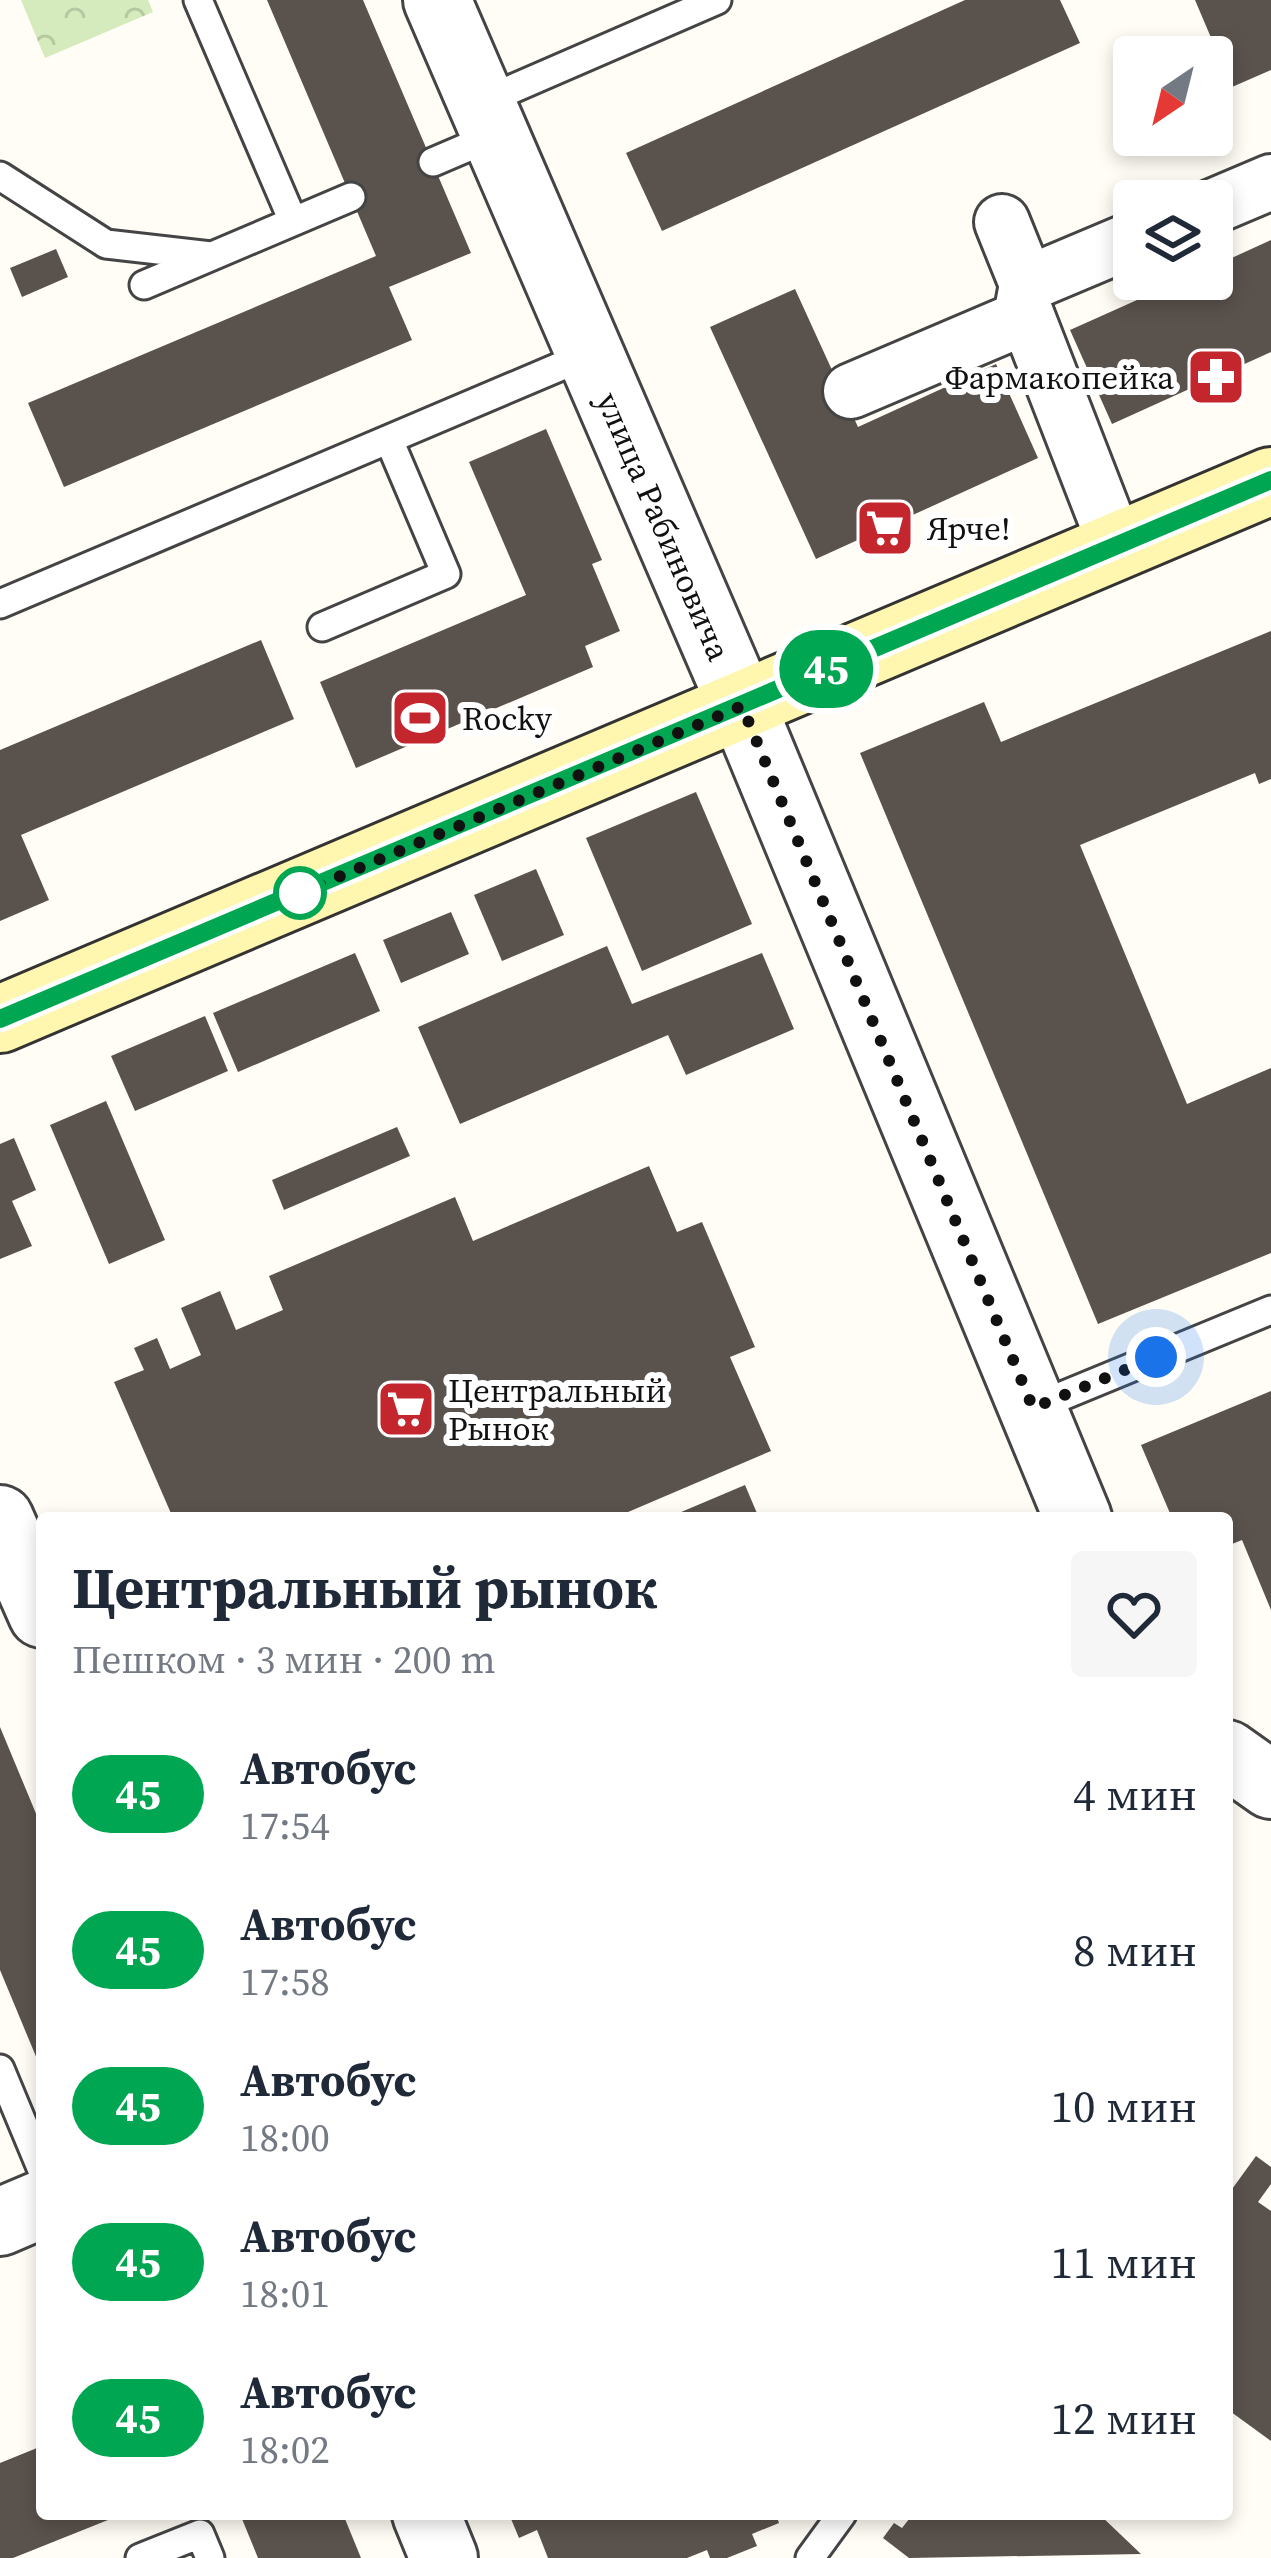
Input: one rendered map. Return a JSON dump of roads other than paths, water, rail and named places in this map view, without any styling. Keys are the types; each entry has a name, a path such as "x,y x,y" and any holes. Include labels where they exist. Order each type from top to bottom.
{"main road":[{"path":"0,1019 1271,481"}],"street":[{"name":"улица Рабиновича","path":"437,0 742,706 1076,1512"},
{"path":"1233,197 1271,182"},
{"path":"1002,222 1118,548"},
{"path":"851,391 1113,251"},
{"path":"0,1519 36,1600"},
{"path":"1233,1758 1271,1785"},
{"path":"0,2222 36,2207"},
{"path":"428,2520 444,2558"}],"lane":[{"path":"198,0 293,221"},
{"path":"433,162 489,118 717,0"},
{"path":"0,176 106,244 211,256"},
{"path":"144,285 351,197"},
{"path":"0,604 592,353"},
{"path":"322,627 446,574 388,440"},
{"path":"1033,1408 1271,1310"},
{"path":"0,2069 36,2156"},
{"path":"809,2558 838,2520"},
{"path":"140,2558 200,2534 210,2558"}],"place":[{"name":"Фармакопейка","path":"1216,377"},
{"name":"Ярче!","path":"885,528"},
{"name":"Rocky","path":"420,718"},
{"name":"Центральный Рынок","path":"406,1409"}]}
